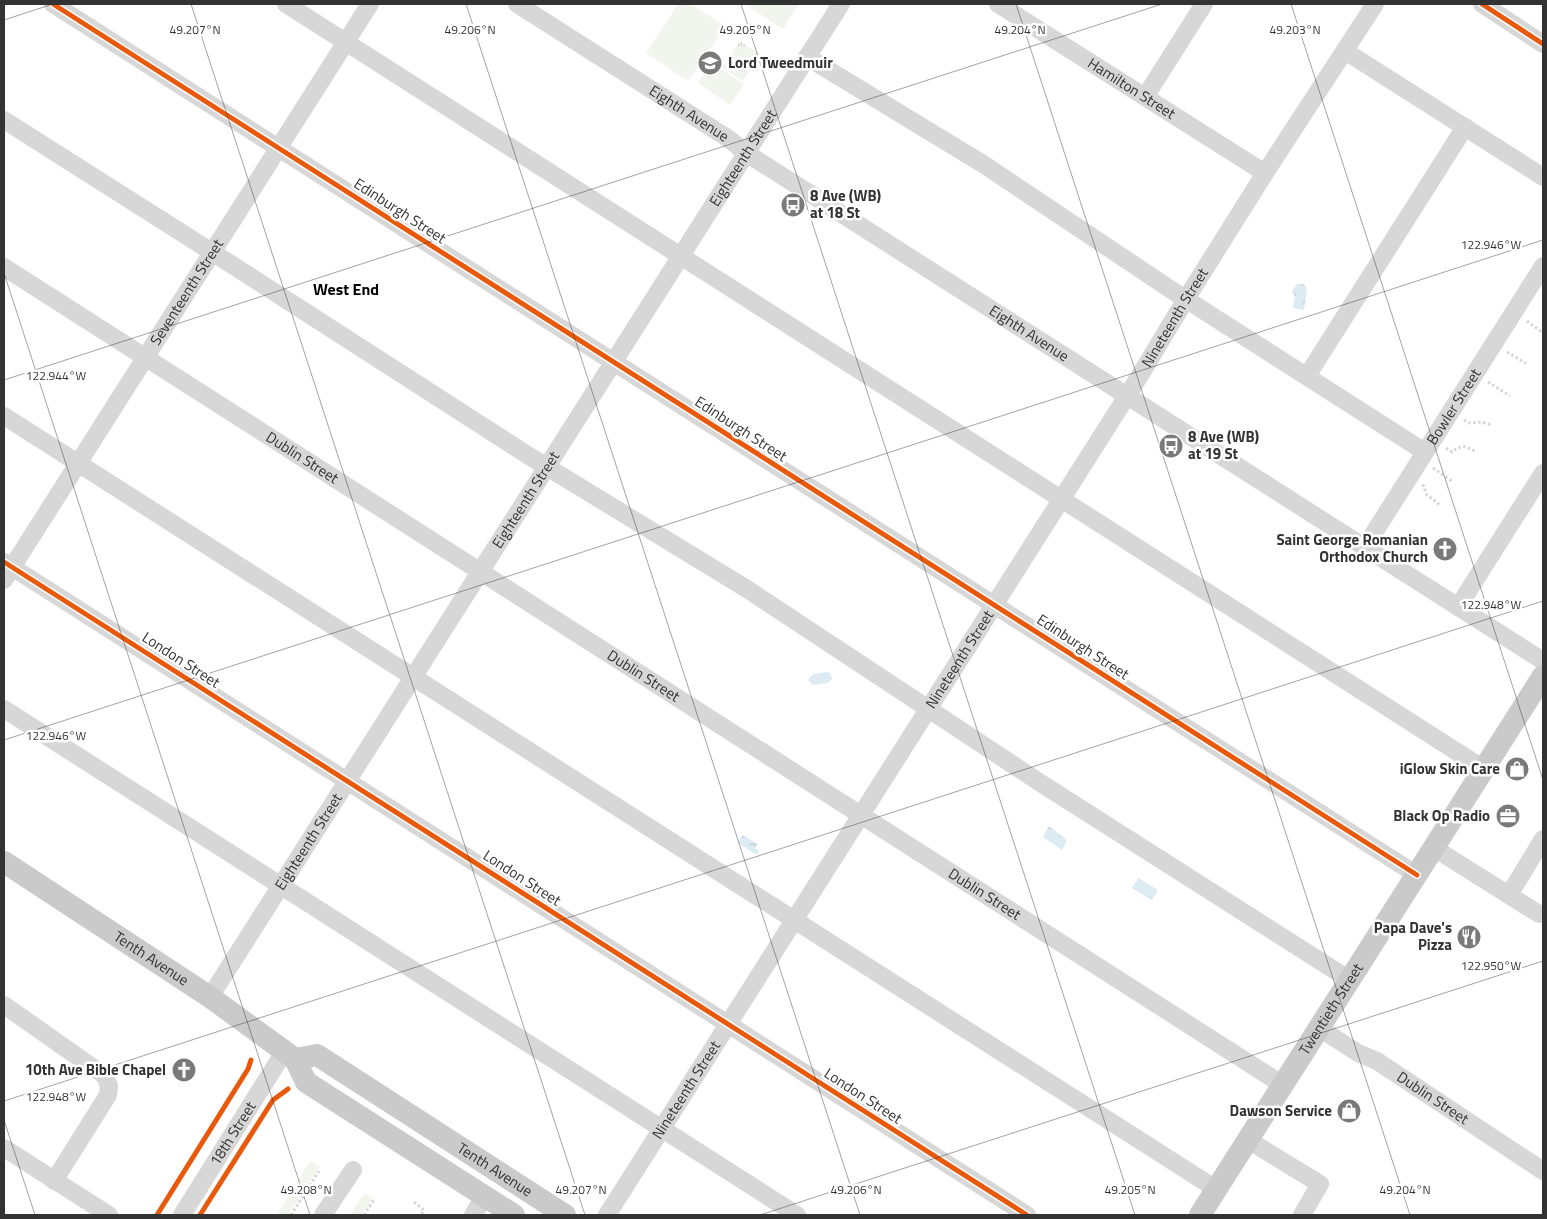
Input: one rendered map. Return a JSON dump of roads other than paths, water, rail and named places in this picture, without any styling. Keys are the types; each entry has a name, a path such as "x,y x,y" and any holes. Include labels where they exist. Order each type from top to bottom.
{"main road":[{"name":"Twentieth Street","path":"1203,1214 1216,1189 1543,676"},
{"name":"Tenth Avenue","path":"4,862 210,997 289,1055 306,1082 478,1206 514,1215"},
{"name":"Tenth Avenue","path":"289,1055 317,1055 565,1215"}],"street":[{"name":"Edinburgh Street","path":"53,4 1417,875"},
{"path":"286,4 1484,769"},
{"name":"Seventeenth Street","path":"6,570 78,463 370,4"},
{"name":"Eighth Avenue","path":"516,4 729,139 746,153 1543,661"},
{"name":"Eighteenth Street","path":"210,997 841,4"},
{"name":"Hamilton Street","path":"998,4 1264,173"},
{"path":"1145,97 1204,4"},
{"name":"Nineteenth Street","path":"607,1215 1127,396 1264,173 1375,4"},
{"path":"1482,4 1543,43"},
{"path":"1345,51 1543,177"},
{"path":"807,57 983,164 1186,299 1307,376 1426,459"},
{"path":"4,120 547,466 747,589 928,710 1233,907 1350,980"},
{"path":"1307,376 1465,127"},
{"name":"Bowler Street","path":"1365,547 1426,459 1543,266"},
{"name":"Dublin Street","path":"4,267 1283,1084"},
{"path":"4,416 1216,1189"},
{"path":"1458,607 1543,473"},
{"name":"London Street","path":"6,570 347,781 1027,1215"},
{"path":"4,710 797,1215"},
{"path":"1509,895 1543,839"},
{"path":"1434,848 1539,914"},
{"path":"4,1005 105,1076 109,1086 108,1095 54,1181"},
{"name":"Dublin Street","path":"1319,1028 1358,1053 1377,1061 1543,1171"},
{"name":"18th Street","path":"182,1215 289,1055"},
{"path":"1248,1140 1320,1184 1302,1215"},
{"path":"4,1148 109,1215"},
{"path":"322,1215 353,1170"}],"water":[{"path":"1297,284 1304,284 1307,289 1304,310 1293,308 1295,297 1292,291"},
{"path":"830,673 832,679 827,683 813,685 809,681 809,678 814,674"},
{"path":"1049,826 1067,840 1062,850 1043,837"},
{"path":"743,835 758,844 755,848 759,851 757,855 738,843"},
{"path":"1138,878 1158,890 1152,900 1132,888"}],"place":[{"name":"Lord Tweedmuir","path":"710,63"},
{"name":"8 Ave (WB) at 18 St","path":"793,205"},
{"name":"8 Ave (WB) at 19 St","path":"1171,446"},
{"name":"Saint George Romanian Orthodox Church","path":"1445,549"},
{"name":"iGlow Skin Care","path":"1517,769"},
{"name":"Black Op Radio","path":"1508,816"},
{"name":"Papa Dave's Pizza","path":"1469,937"},
{"name":"10th Ave Bible Chapel","path":"184,1070"},
{"name":"Dawson Service","path":"1349,1111"}],"district":[{"name":"West End","path":"346,289"}]}
